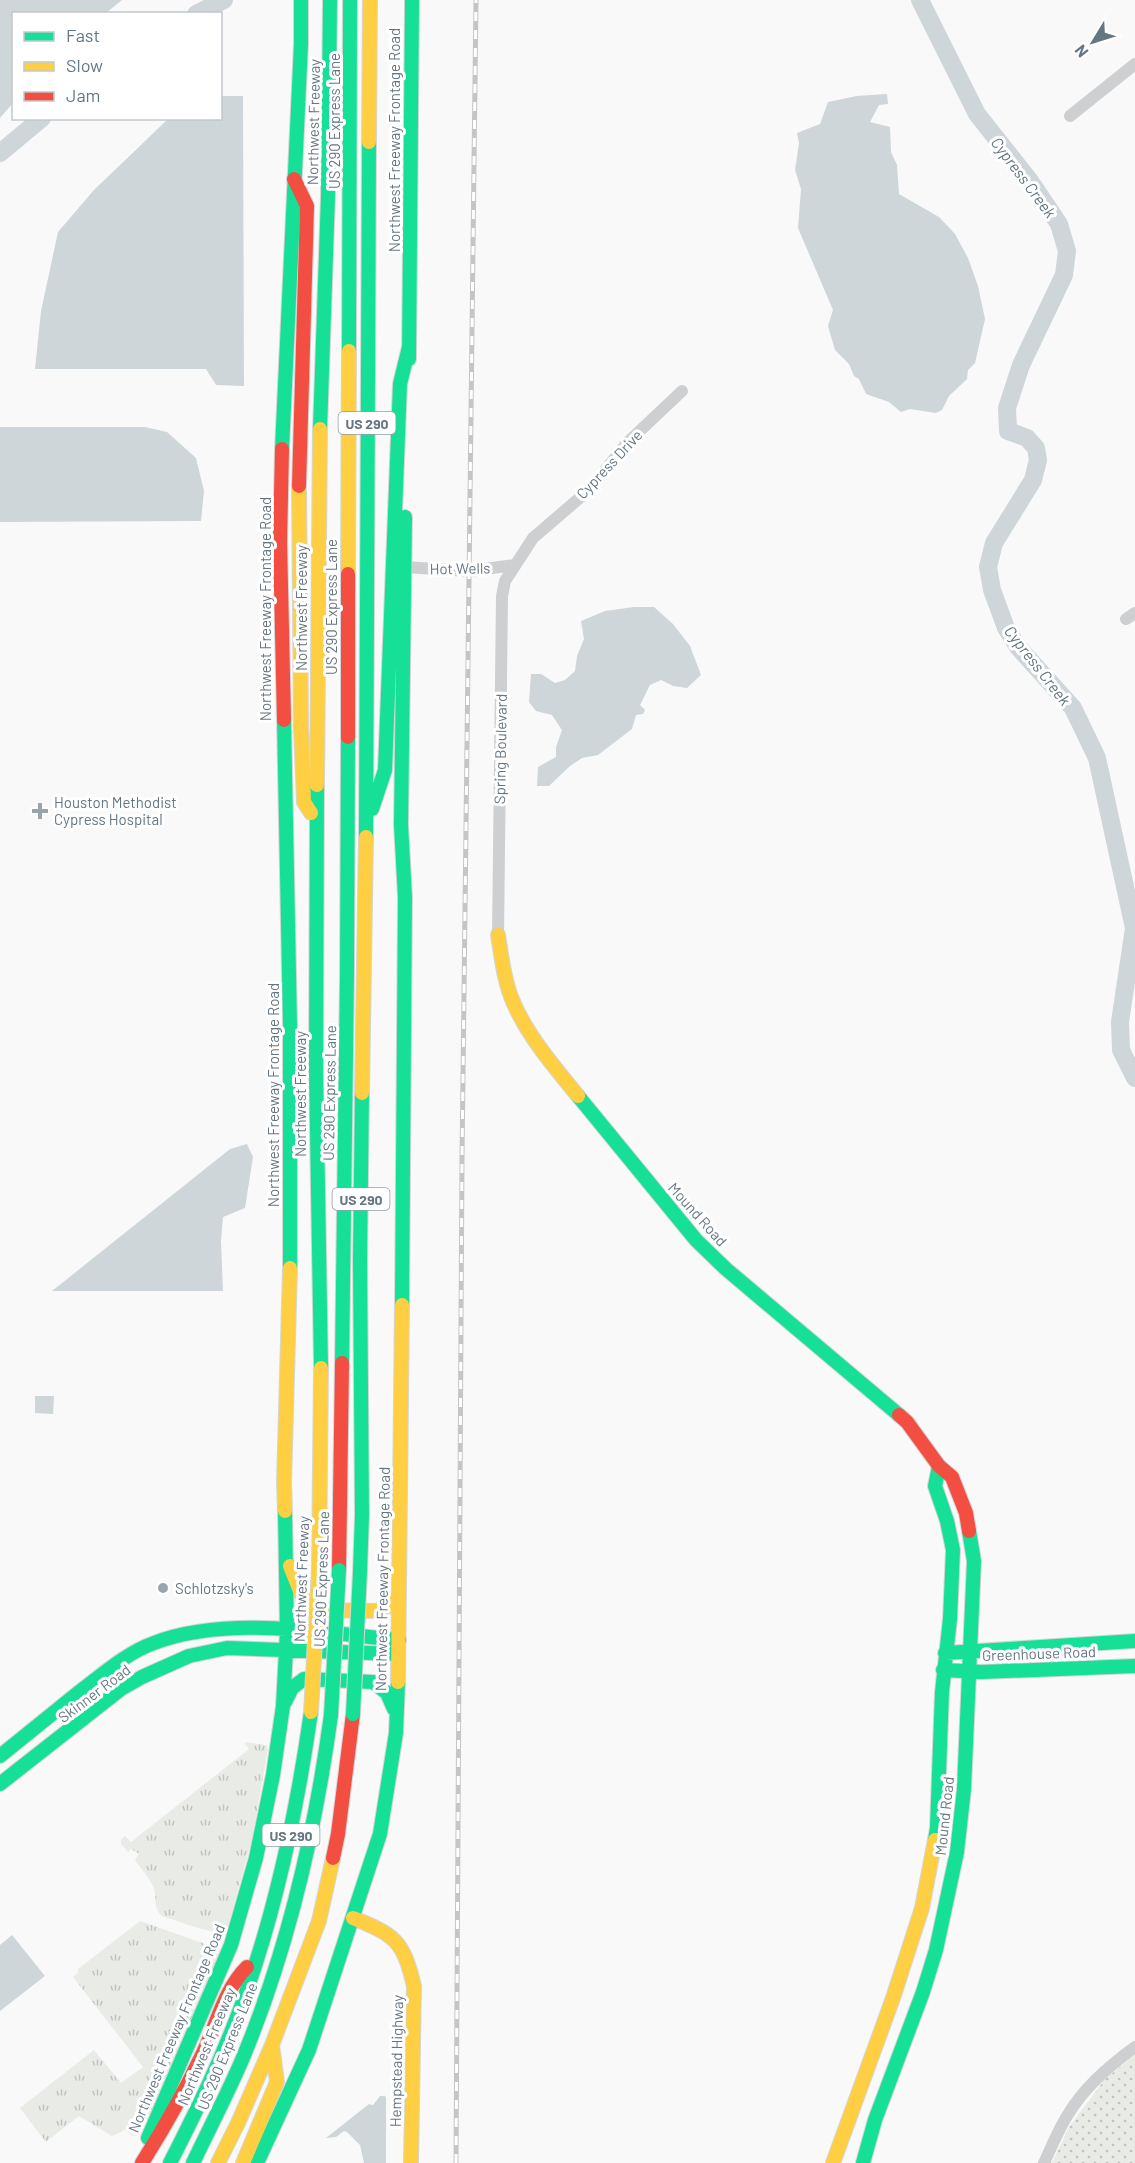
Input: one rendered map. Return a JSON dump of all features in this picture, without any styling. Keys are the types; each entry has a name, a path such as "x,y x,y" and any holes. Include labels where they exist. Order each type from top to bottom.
{"main road":[{"name":"Northwest Freeway Frontage Road","path":"134,2163 148,2139 231,1945 256,1858 273,1775 283,1706 287,1631 284,1483 290,1321 290,1025 280,542 282,440 301,44 301,0"},
{"name":"Northwest Freeway","path":"170,2163 224,2049 259,1956 291,1834 311,1712 319,1568 321,1394 316,1113 319,487 328,205 330,0"},
{"name":"US 290 Express Lane","path":"193,2163 242,2060 278,1962 309,1850 322,1783 331,1715 339,1569 347,974 350,0"},
{"name":"US 290","path":"218,2163 272,2045 319,1921 338,1834 354,1714 362,1504 360,1261 366,826 370,0"},
{"name":"Northwest Freeway Frontage Road","path":"257,2163 309,2050 353,1918 380,1834 396,1733 399,1640 405,897 401,825 412,4"},
{"path":"294,179 307,206 299,520 300,734 304,802 318,822"},
{"path":"366,826 385,770 400,384 409,347"},
{"name":"Mound Road","path":"498,935 508,989 519,1014 550,1062 696,1240 726,1269 907,1422 939,1466 952,1477 966,1513 974,1561 964,1789 957,1852 948,1899 923,1992 875,2120 863,2163"},
{"name":"Mound Road","path":"833,2163 893,1998 922,1908 937,1828 944,1670 950,1619 953,1550 935,1486 939,1466"},
{"path":"287,1559 304,1601 315,1610 378,1611 388,1606 399,1594"},
{"name":"Skinner Road","path":"0,1756 108,1670 155,1643 192,1634 234,1630 287,1631 399,1640"},
{"name":"Greenhouse Road","path":"945,1653 1135,1641"},
{"name":"Skinner Road","path":"0,1784 121,1689 189,1656 227,1648 398,1654"},
{"name":"Greenhouse Road","path":"944,1670 1135,1665"},
{"path":"108,1670 121,1689"},
{"path":"283,1706 292,1688 304,1678 373,1682 389,1694 396,1715"},
{"name":"Hempstead Highway","path":"353,1918 395,1937 410,1965 414,1986 411,2163"},
{"path":"142,2163 156,2142 211,2037 238,1974 259,1956"},
{"path":"243,2163 277,2082 272,2045"}],"street":[{"path":"1070,116 1135,64"},
{"name":"Cypress Drive","path":"515,565 533,537 590,489 627,443 682,391"},
{"name":"Hot Wells","path":"404,567 470,571 515,565"},
{"name":"Spring Boulevard","path":"498,935 502,596 506,581 515,565"},
{"path":"1044,2163 1069,2113 1088,2088 1107,2069 1135,2047"}],"green space":[{"path":"244,1742 266,1745 268,1749 252,1839 228,1926 221,1933 162,1916 156,1907 153,1885 135,1860 139,1854 131,1849 128,1852 121,1844 121,1840 125,1836 131,1842 249,1749"},
{"path":"140,1921 214,1947 218,1951 218,1959 171,2074 139,2135 133,2136 125,2130 112,2136 79,2116 46,2142 20,2108 94,2050 121,2083 143,2067 73,1977 78,1973 78,1969"},
{"path":"1135,2055 1135,2163 1052,2163 1069,2127 1105,2079"}],"shaded area":[{"path":"0,0 122,0 107,12 12,12 12,104 0,118"},
{"path":"887,94 888,104 879,105 870,122 890,127 891,152 897,165 899,194 939,217 955,234 968,258 978,286 985,319 975,363 968,370 967,379 949,396 942,410 936,413 910,409 901,412 889,402 866,394 849,364 835,350 828,326 833,310 798,228 801,189 795,170 799,143 797,133 820,124 828,102 857,96"},
{"path":"222,96 243,96 244,386 216,385 206,369 35,369 41,311 58,232 94,190 167,120 222,120"},
{"path":"0,427 145,427 167,432 196,458 204,491 201,521 0,522"},
{"path":"654,607 673,624 690,646 701,675 687,688 673,686 661,680 650,685 640,705 645,710 643,714 636,715 632,729 598,755 582,758 570,766 549,786 537,786 538,767 556,757 556,747 562,730 552,715 536,711 529,702 531,674 541,674 555,683 565,680 575,671 577,656 584,639 581,621 605,611"},
{"path":"247,1144 253,1157 245,1208 223,1217 221,1241 223,1291 52,1291 230,1149"},
{"path":"35,1396 54,1396 53,1414 35,1413"},
{"path":"12,1935 45,1976 0,2011 0,1945"},
{"path":"380,2096 386,2098 386,2163 364,2163 360,2145 347,2132 326,2138 369,2104 373,2105"}],"waterway":[{"name":"Cypress Creek","path":"200,12 224,0"},
{"name":"Cypress Creek","path":"920,0 977,114 1030,181 1059,224 1067,251 1064,275 1021,365 1007,408 1008,431 1027,438 1036,448 1038,460 1033,480 994,543 988,567 992,590 1006,628 1018,647 1073,708 1097,758 1134,928 1120,1022 1121,1050 1135,1078"},
{"name":"Cypress Creek","path":"0,153 40,120"},
{"path":"1127,978 1135,976"}],"railway":[{"path":"456,2163 462,1158 476,0"}],"traffic: fast":[{"path":"282,449 301,44 301,0"},
{"path":"320,429 328,196 330,0"},
{"path":"349,351 350,0"},
{"path":"409,359 412,0"},
{"path":"366,837 369,142"},
{"path":"372,809 385,770 400,384 409,347"},
{"path":"402,1305 405,897 401,825 405,517"},
{"path":"284,720 290,1025 290,1268"},
{"path":"342,1363 348,737"},
{"path":"317,785 316,1070 321,1368"},
{"path":"360,1572 362,1093"},
{"path":"578,1096 696,1240 726,1269 899,1415"},
{"path":"935,1840 942,1692 950,1619 953,1550 947,1521 935,1486 939,1466"},
{"path":"148,2138 231,1945 256,1858 273,1775 283,1706 287,1631 285,1511"},
{"path":"863,2163 875,2120 923,1992 936,1950 957,1852 964,1789 974,1561 969,1531"},
{"path":"331,1715 339,1570"},
{"path":"353,1714 360,1572"},
{"path":"0,1756 124,1658 154,1643 183,1635 244,1628 308,1630 399,1640"},
{"path":"945,1653 1135,1641"},
{"path":"0,1784 121,1689 189,1656 227,1648 398,1654"},
{"path":"943,1670 982,1672 1135,1666"},
{"path":"285,1702 292,1688 304,1679 373,1682 387,1693 394,1709"},
{"path":"257,2163 309,2050 380,1834 396,1733 398,1682"},
{"path":"170,2163 218,2063 255,1966 284,1858 311,1712"},
{"path":"193,2163 242,2060 286,1934 308,1847 331,1715"}],"traffic: slow":[{"path":"369,142 370,0"},
{"path":"348,574 349,351"},
{"path":"317,785 320,429"},
{"path":"299,486 301,728 304,802 311,813"},
{"path":"362,1093 366,837"},
{"path":"498,935 505,977 515,1005 530,1033 578,1096"},
{"path":"285,1511 290,1268"},
{"path":"398,1682 402,1305"},
{"path":"319,1568 321,1368"},
{"path":"290,1566 304,1601 315,1610 378,1611 388,1606 399,1594"},
{"path":"311,1712 319,1568"},
{"path":"833,2163 893,1998 922,1908 935,1840"},
{"path":"218,2163 272,2045 319,1921 333,1858"},
{"path":"353,1918 379,1929 395,1941 406,1958 414,1986 411,2163"},
{"path":"243,2163 277,2082 272,2045"}],"traffic: jam":[{"path":"294,179 307,206 299,486"},
{"path":"282,449 280,542 284,720"},
{"path":"348,574 348,737"},
{"path":"339,1570 342,1363"},
{"path":"899,1415 907,1422 939,1466 952,1477 966,1513 969,1531"},
{"path":"333,1858 353,1714"},
{"path":"142,2163 189,2081 232,1986 247,1967"}],"place":[{"name":"Houston Methodist Cypress Hospital","path":"40,811"},
{"name":"Schlotzsky's","path":"163,1588"}]}
